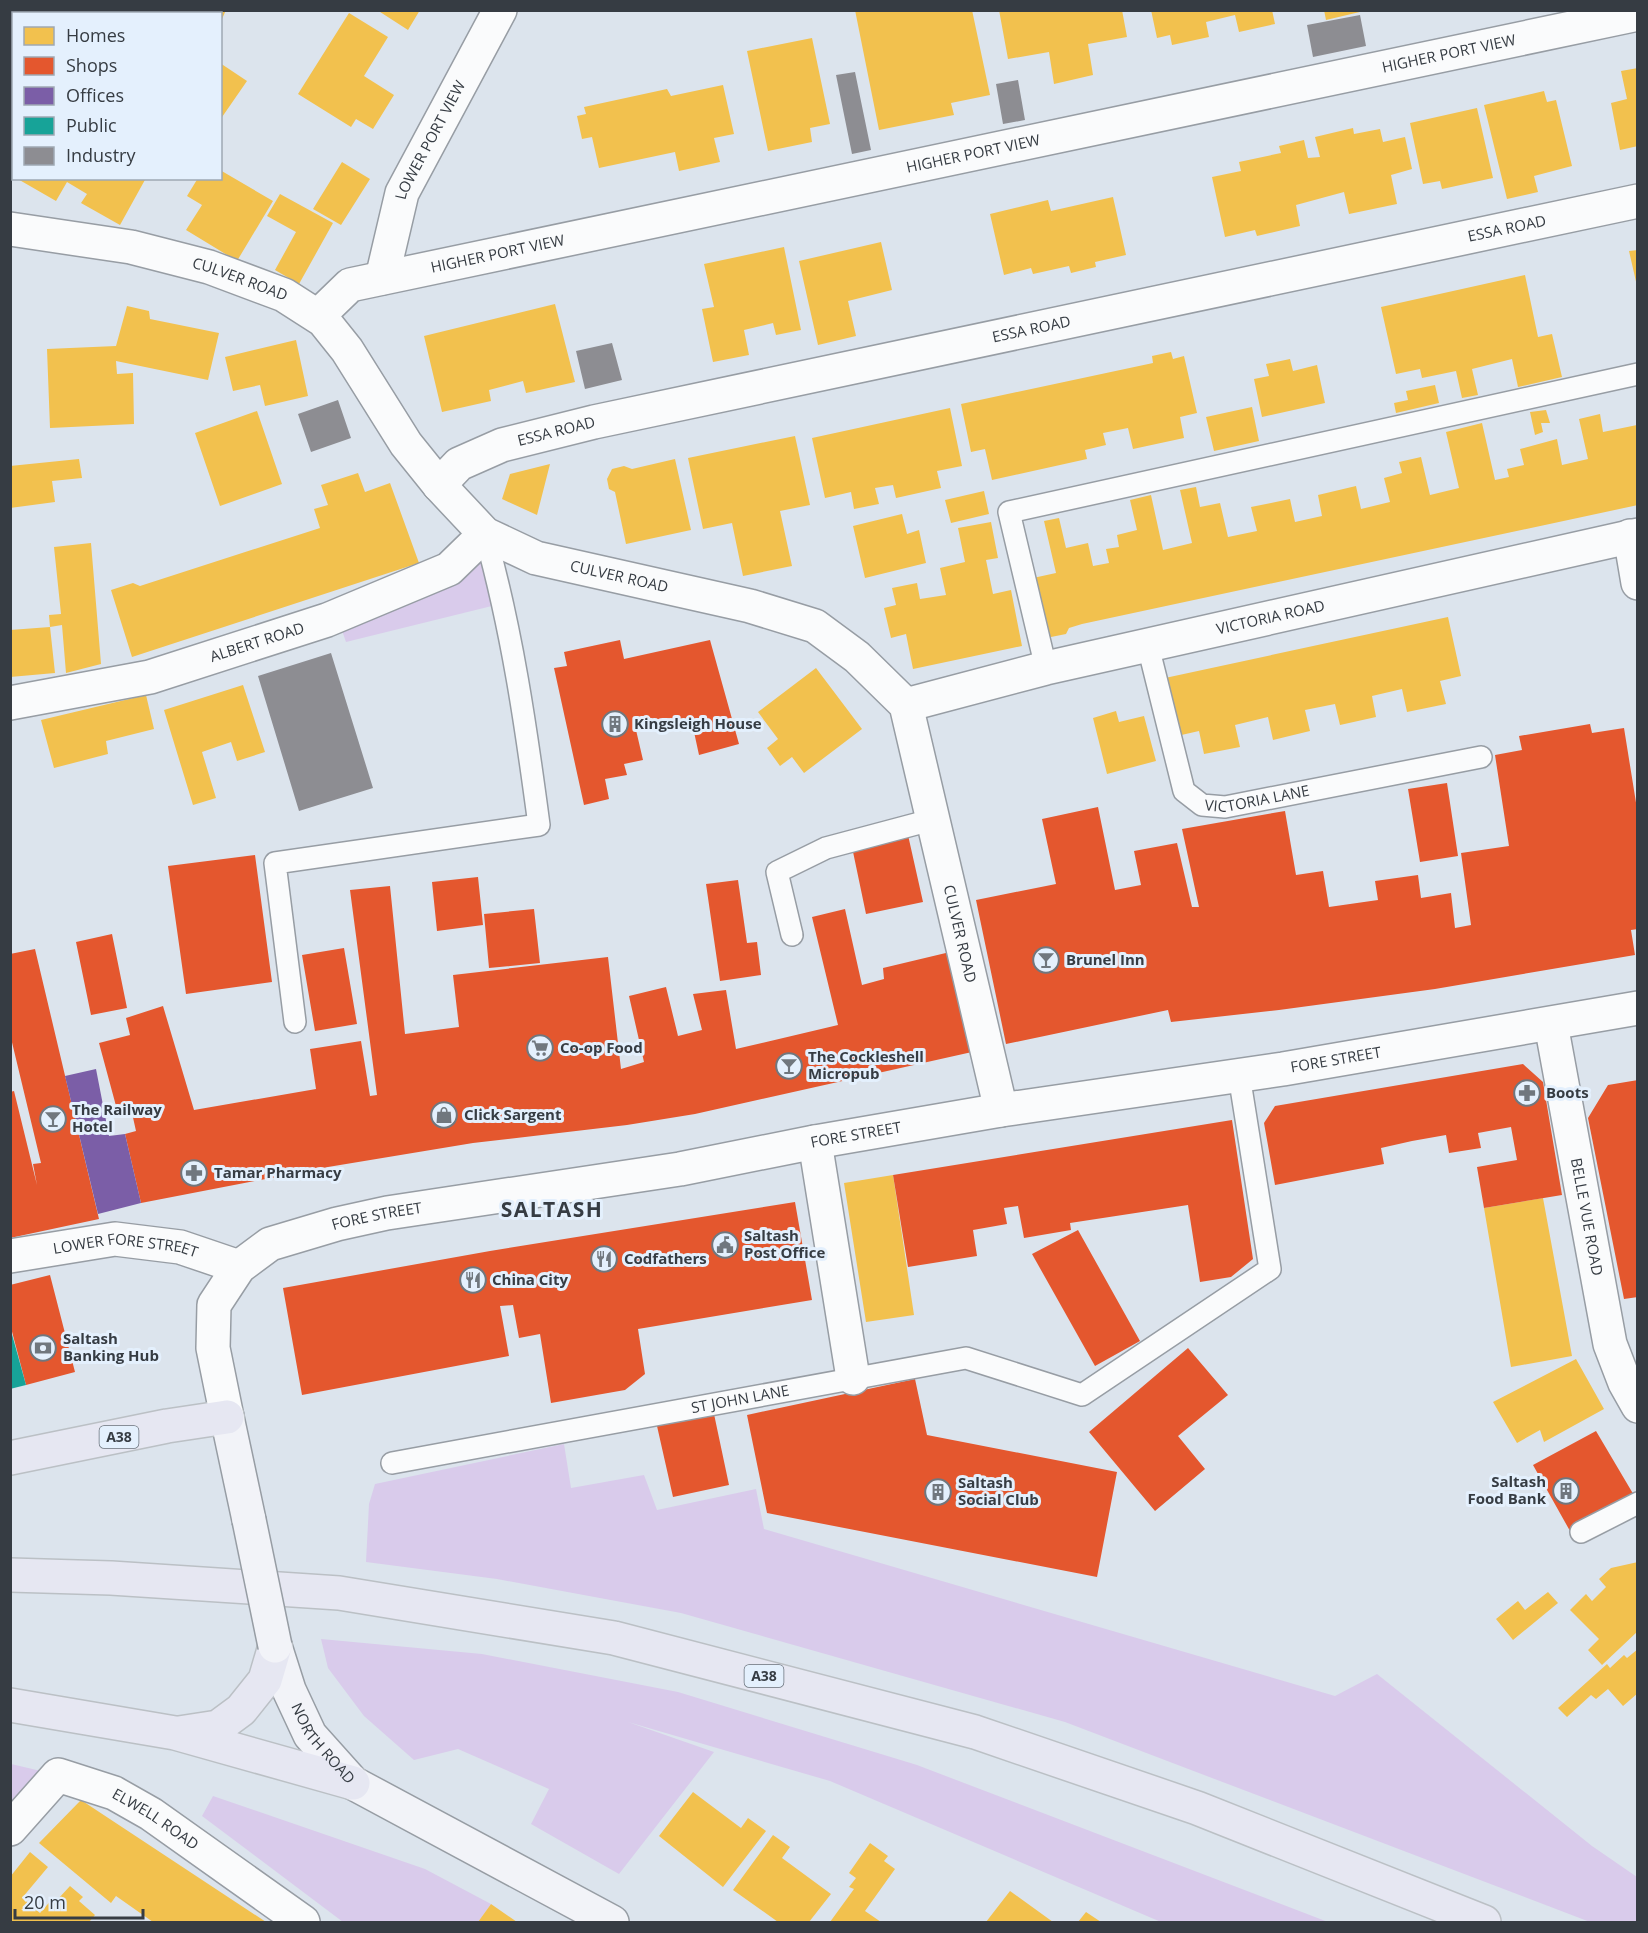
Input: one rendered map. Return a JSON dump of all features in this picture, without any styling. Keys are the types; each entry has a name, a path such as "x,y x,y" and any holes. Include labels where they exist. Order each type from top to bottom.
{"highway":[{"name":"A38","path":"10,1458 166,1426 227,1417"},
{"name":"A38","path":"10,1575 111,1578 339,1593 614,1638 975,1732 1197,1808 1484,1923"},
{"path":"174,1733 218,1727 241,1710 265,1680 275,1646"},
{"path":"10,1705 174,1733 353,1783"}],"main road":[{"name":"NORTH ROAD","path":"227,1417 275,1646 289,1690 310,1736 353,1783 612,1923"}],"street":[{"name":"LOWER PORT VIEW","path":"381,278 402,193 500,10"},
{"name":"HIGHER PORT VIEW","path":"319,315 350,285 1638,14"},
{"name":"ESSA ROAD","path":"439,485 459,464 502,445 583,425 1638,201"},
{"name":"CULVER ROAD","path":"10,229 116,243 209,267 284,295 319,315 347,350 406,444 439,485 485,534 536,558 750,606 815,626 857,657 906,705 931,820 1001,1110"},
{"name":"ALBERT ROAD","path":"10,703 150,677 327,620 449,569 485,534"},
{"name":"VICTORIA ROAD","path":"906,705 1047,668 1634,536"},
{"path":"1634,536 1638,583"},
{"name":"FORE STREET","path":"227,1417 213,1348 214,1305 239,1267 270,1244 387,1213 680,1169 815,1142 1001,1110 1239,1075 1638,1008"},
{"name":"BELLE VUE ROAD","path":"1551,1024 1610,1344 1625,1383 1638,1406"},
{"path":"815,1142 853,1378"},
{"name":"LOWER FORE STREET","path":"10,1256 115,1239 180,1247 239,1267"},
{"name":"ELWELL ROAD","path":"10,1829 58,1775 114,1792 185,1837 303,1923"}],"lane":[{"path":"1047,668 1010,512 1638,374"},
{"path":"295,1022 275,863 539,825 515,659 504,603 485,534"},
{"name":"VICTORIA LANE","path":"1148,646 1184,791 1202,805 1225,807 1481,757"},
{"path":"792,935 777,872 826,848 931,820"},
{"name":"ST JOHN LANE","path":"392,1463 966,1358 1082,1395 1270,1269 1239,1075"},
{"path":"1581,1532 1638,1503"}],"shaded area":[{"path":"485,534 504,603 346,642 337,616"},
{"path":"564,1444 571,1488 644,1475 657,1510 756,1489 764,1529 1335,1696 1377,1674 1592,1846 1637,1877 1637,1922 1590,1922 1065,1722 681,1613 497,1579 366,1562 369,1504 375,1484"},
{"path":"321,1639 482,1654 678,1692 917,1765 1328,1922 1161,1922 830,1781 628,1722 714,1752 619,1874 531,1824 549,1789 458,1749 414,1760 364,1716 328,1668"},
{"path":"11,1764 58,1775 11,1829"},
{"path":"213,1796 425,1869 491,1904 478,1922 343,1922 202,1816"}],"building: Homes":[{"path":"10,10 43,10 42,12 12,12 12,44 10,43"},
{"path":"66,10 105,10 104,12 65,12"},
{"path":"203,10 226,10 222,19 222,12"},
{"path":"377,10 420,10 408,30"},
{"path":"855,10 972,10 990,95 951,103 954,115 879,130"},
{"path":"999,10 1122,10 1127,37 1088,44 1093,75 1054,84 1049,52 1008,59"},
{"path":"1151,10 1272,10 1275,24 1239,32 1235,15 1206,22 1209,37 1172,45 1170,35 1157,38"},
{"path":"1324,10 1364,10 1364,11 1326,20"},
{"path":"349,13 388,37 364,76 394,95 373,129 356,119 351,127 298,94"},
{"path":"812,38 830,124 810,128 812,142 768,151 747,51"},
{"path":"222,64 247,81 222,117"},
{"path":"1638,68 1638,146 1620,150 1611,103 1627,99 1621,71"},
{"path":"723,85 734,134 714,138 720,162 679,171 675,152 599,168 592,137 582,139 577,116 586,114 584,107 667,89 671,96"},
{"path":"1544,91 1547,102 1556,100 1572,166 1534,176 1538,192 1507,199 1484,105"},
{"path":"1477,108 1493,178 1442,189 1440,181 1423,184 1410,123"},
{"path":"1353,128 1354,134 1380,129 1383,142 1405,137 1412,169 1391,175 1397,204 1349,214 1344,192 1296,205 1300,226 1257,236 1255,230 1225,237 1212,177 1241,171 1239,162 1281,153 1279,146 1304,140 1308,158 1320,157 1315,137"},
{"path":"342,162 370,179 341,225 313,209"},
{"path":"222,171 273,201 237,261 186,230 202,205 187,196 197,180 222,180"},
{"path":"19,180 145,180 120,225 81,203 87,194 67,182 56,201"},
{"path":"280,194 333,223 299,284 275,270 296,232 267,216"},
{"path":"1113,197 1126,255 1095,262 1096,267 1071,273 1069,266 1033,274 1031,268 1004,275 990,214 1048,200 1051,211"},
{"path":"881,242 892,290 848,301 856,336 818,345 799,261"},
{"path":"784,247 801,330 776,335 773,323 744,330 749,355 713,362 702,309 714,307 704,264"},
{"path":"1638,250 1638,286 1637,286 1629,251"},
{"path":"1525,275 1538,337 1552,334 1562,377 1518,387 1512,359 1472,369 1478,395 1462,398 1456,371 1422,378 1420,369 1396,374 1381,307"},
{"path":"555,304 575,382 526,393 523,381 489,390 491,401 442,412 424,336"},
{"path":"127,306 149,311 150,319 219,333 208,380 116,361 117,374 133,373 134,424 50,428 47,349 116,346"},
{"path":"296,340 308,396 265,406 260,385 233,391 225,357"},
{"path":"1171,352 1173,359 1184,356 1197,413 1180,417 1184,438 1133,449 1128,428 1103,433 1106,445 1085,450 1087,459 992,480 985,449 971,452 961,404 1153,363 1152,356"},
{"path":"1290,359 1293,371 1317,365 1325,403 1262,417 1254,379 1269,376 1266,364"},
{"path":"1435,385 1439,403 1396,413 1394,403 1408,400 1406,391"},
{"path":"1252,407 1259,441 1214,451 1206,417"},
{"path":"950,408 962,466 937,471 941,488 896,498 893,485 875,488 879,504 854,509 851,492 825,498 812,438"},
{"path":"1546,410 1550,423 1541,423 1543,432 1535,435 1530,412"},
{"path":"257,411 282,484 220,506 195,433"},
{"path":"1600,414 1603,432 1637,425 1638,505 1082,624 1069,628 1066,634 1046,638 1033,578 1056,573 1044,521 1059,518 1066,548 1088,543 1093,566 1109,563 1106,549 1119,547 1117,535 1137,530 1130,500 1151,495 1163,550 1192,543 1180,490 1196,487 1200,507 1220,503 1228,537 1257,531 1251,507 1290,499 1295,522 1322,516 1318,495 1356,486 1361,509 1390,502 1384,478 1402,473 1399,462 1421,457 1430,495 1459,488 1446,432 1482,423 1495,480 1509,477 1507,469 1524,465 1520,449 1557,439 1562,465 1588,459 1579,419"},
{"path":"795,436 810,505 780,511 792,566 743,576 732,523 703,529 688,458"},
{"path":"79,459 82,478 52,481 55,502 10,508 10,466"},
{"path":"675,459 691,530 626,544 615,492 609,489 607,479 612,469 624,466 632,469"},
{"path":"550,464 537,515 502,499 510,474"},
{"path":"358,473 365,492 390,483 419,563 132,657 111,590 133,583 140,586 320,528 314,509 328,505 321,485"},
{"path":"984,491 989,514 951,523 945,500"},
{"path":"902,514 907,534 919,530 926,563 865,578 853,526"},
{"path":"991,522 998,558 986,560 993,594 1011,590 1022,646 913,669 906,634 891,638 884,608 896,605 892,588 917,583 920,599 946,595 940,568 965,562 958,528"},
{"path":"91,543 101,664 66,673 62,625 50,627 49,615 61,614 54,547"},
{"path":"1448,617 1461,676 1440,681 1446,704 1407,712 1402,689 1372,696 1376,717 1340,725 1335,704 1305,710 1310,731 1273,740 1268,717 1235,725 1240,747 1204,754 1199,731 1177,736 1165,678"},
{"path":"50,627 55,673 10,677 10,630"},
{"path":"816,668 862,729 804,773 792,757 780,766 767,748 778,739 758,712"},
{"path":"243,685 265,752 237,761 231,742 202,752 216,798 193,805 164,710"},
{"path":"146,695 154,729 106,741 108,754 54,768 41,720"},
{"path":"1116,711 1119,722 1144,716 1156,761 1107,774 1093,718"},
{"path":"893,1175 914,1315 866,1322 844,1183"},
{"path":"1543,1198 1572,1356 1511,1367 1484,1208"},
{"path":"1576,1359 1604,1409 1544,1442 1540,1430 1517,1443 1493,1402"},
{"path":"1638,1562 1638,1631 1602,1665 1588,1650 1599,1639 1570,1610 1586,1594 1592,1601 1606,1587 1599,1579 1611,1568"},
{"path":"1548,1592 1558,1603 1513,1640 1496,1619 1518,1601 1525,1610"},
{"path":"1638,1649 1638,1693 1623,1706 1608,1689 1596,1699 1591,1695 1567,1717 1558,1708 1607,1664 1610,1668 1624,1655 1627,1658"},
{"path":"693,1792 741,1828 748,1818 766,1831 723,1887 659,1836"},
{"path":"81,1800 266,1922 153,1922 116,1896 111,1903 39,1843"},
{"path":"773,1835 790,1847 782,1858 831,1894 809,1922 778,1922 733,1890"},
{"path":"870,1843 888,1856 884,1861 895,1869 865,1911 881,1922 830,1922 854,1889 849,1887 856,1878 849,1873"},
{"path":"30,1852 48,1867 22,1898 40,1913 54,1897 58,1899 70,1886 83,1897 79,1901 95,1915 89,1922 10,1922 10,1877"},
{"path":"1010,1891 1053,1922 986,1922"},
{"path":"491,1904 517,1922 478,1922"},
{"path":"1086,1912 1101,1922 1078,1922"}],"building: Shops":[{"name":"Kingsleigh House","path":"620,640 624,659 710,640 739,744 699,755 691,718 636,730 643,760 624,764 627,775 605,779 609,799 584,805 554,668 567,666 564,652"},
{"path":"1590,724 1592,733 1624,728 1638,815 1638,929 1631,930 1635,955 1435,989 1279,1010 1171,1022 1168,1010 1006,1044 976,900 1056,884 1042,819 1098,807 1115,890 1141,885 1134,851 1177,843 1192,907 1199,907 1182,829 1285,811 1296,875 1323,871 1329,907 1378,900 1375,881 1418,875 1421,898 1451,893 1455,928 1471,925 1461,853 1509,846 1495,755 1522,750 1519,736"},
{"path":"1447,783 1458,856 1420,862 1408,789"},
{"path":"908,835 923,902 866,914 852,847"},
{"path":"255,855 272,982 186,994 168,866"},
{"path":"478,877 483,925 437,931 432,882"},
{"path":"738,880 747,943 757,942 761,975 720,981 706,884"},
{"path":"390,886 405,1034 459,1027 453,975 608,957 621,1069 644,1062 629,996 666,987 678,1036 702,1030 693,994 726,990 736,1049 838,1025 812,917 845,909 862,985 884,979 883,968 950,952 972,1052 695,1114 627,1125 473,1143 328,1167 141,1203 125,1134 136,1131 132,1113 119,1117 99,1043 130,1035 126,1018 163,1006 194,1110 316,1089 310,1049 361,1041 370,1096 377,1095 350,890"},
{"path":"534,909 540,963 489,968 484,914"},
{"path":"112,934 127,1008 91,1015 76,942"},
{"path":"344,948 357,1024 315,1031 302,955"},
{"name":"The Railway Hotel","path":"35,949 99,1219 10,1238 10,1092 14,1091 37,1185 33,1164 41,1163 10,1034 10,954"},
{"path":"1523,1064 1543,1082 1562,1195 1484,1208 1477,1167 1517,1160 1511,1127 1478,1133 1481,1148 1449,1153 1446,1135 1412,1141 1381,1148 1384,1164 1275,1185 1264,1123 1275,1106"},
{"path":"1638,1080 1638,1297 1624,1299 1588,1118 1608,1085"},
{"path":"1232,1120 1253,1259 1231,1277 1200,1282 1188,1205 1070,1223 1071,1230 1024,1238 1018,1206 1004,1208 1007,1224 973,1230 977,1256 908,1267 893,1175"},
{"path":"795,1202 812,1300 638,1329 645,1374 625,1390 551,1403 540,1334 519,1338 513,1305 500,1306 509,1356 302,1395 283,1288 490,1251"},
{"path":"1078,1230 1140,1341 1095,1366 1032,1254"},
{"name":"Saltash Banking Hub","path":"50,1275 75,1372 26,1385 10,1324 10,1285"},
{"path":"1188,1348 1228,1395 1178,1436 1205,1469 1155,1511 1089,1432"},
{"name":"Saltash Social Club","path":"915,1379 927,1435 1117,1472 1097,1577 767,1513 747,1415"},
{"path":"714,1414 729,1485 673,1497 657,1426"},
{"path":"1596,1431 1635,1497 1570,1531 1533,1465"}],"building: Offices":[{"path":"96,1069 109,1136 125,1134 141,1203 98,1214 65,1076"}],"building: Public":[{"path":"10,1327 26,1385 10,1389"}],"building: Industry":[{"path":"1360,15 1366,46 1313,57 1307,25"},
{"path":"855,72 871,150 852,154 836,75"},
{"path":"1018,80 1025,120 1003,124 996,84"},
{"path":"612,343 622,380 585,389 576,351"},
{"path":"338,400 351,438 311,452 298,414"},
{"path":"331,653 373,788 299,811 258,676"}],"place":[{"name":"Kingsleigh House","path":"615,724"},
{"name":"Brunel Inn","path":"1046,960"},
{"name":"Co-op Food","path":"540,1048"},
{"name":"The Cockleshell Micropub","path":"789,1066"},
{"name":"Boots","path":"1527,1093"},
{"name":"Click Sargent","path":"444,1115"},
{"name":"The Railway Hotel","path":"53,1119"},
{"name":"Tamar Pharmacy","path":"194,1173"},
{"name":"Saltash Post Office","path":"725,1245"},
{"name":"Codfathers","path":"604,1259"},
{"name":"China City","path":"473,1280"},
{"name":"Saltash Banking Hub","path":"43,1348"},
{"name":"Saltash Food Bank","path":"1566,1491"},
{"name":"Saltash Social Club","path":"938,1492"}],"district":[{"name":"SALTASH","path":"552,1210"}]}
